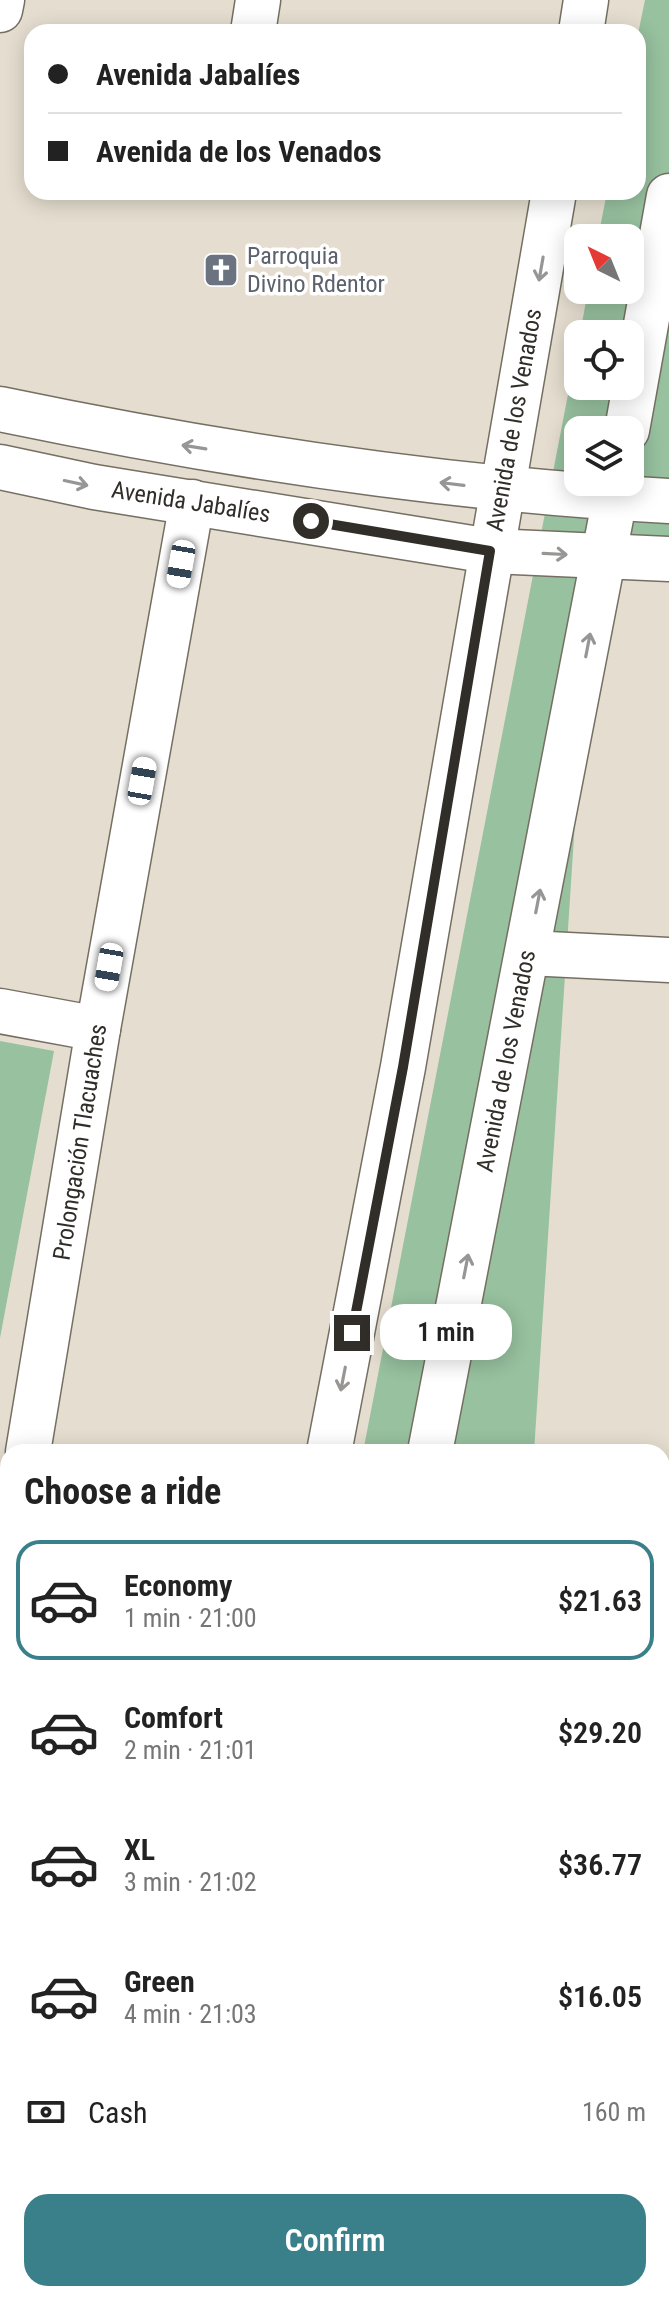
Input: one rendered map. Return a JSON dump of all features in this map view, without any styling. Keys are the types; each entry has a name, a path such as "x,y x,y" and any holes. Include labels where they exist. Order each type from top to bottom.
{"street":[{"path":"0,10 2,0"},
{"path":"254,24 258,0"},
{"path":"582,24 586,0"},
{"path":"630,416 669,196"},
{"name":"Avenida de los Venados","path":"331,1444 403,1067 553,200"},
{"path":"0,409 144,439 345,472 504,490 564,490"},
{"name":"Avenida Jabalíes","path":"0,467 94,487 490,551 669,559"},
{"name":"Avenida de los Venados","path":"432,1444 606,556 615,496"},
{"path":"644,496 669,501"},
{"name":"Prolongación Tlacuaches","path":"29,1444 98,1029 192,502"},
{"path":"528,953 669,960"},
{"path":"0,1011 98,1029"}],"green space":[{"path":"645,0 669,0 669,564 592,560 535,1444 365,1444 567,400 644,400 644,320 583,320 585,304 644,304 644,224 601,224 605,200 646,200 646,24 640,24"},
{"path":"0,1041 54,1051 0,1338"}],"place":[{"name":"Parroquia Divino Rdentor","path":"221,270"}],"route":[{"path":"311,521 490,551 403,1067 352,1333"}]}
